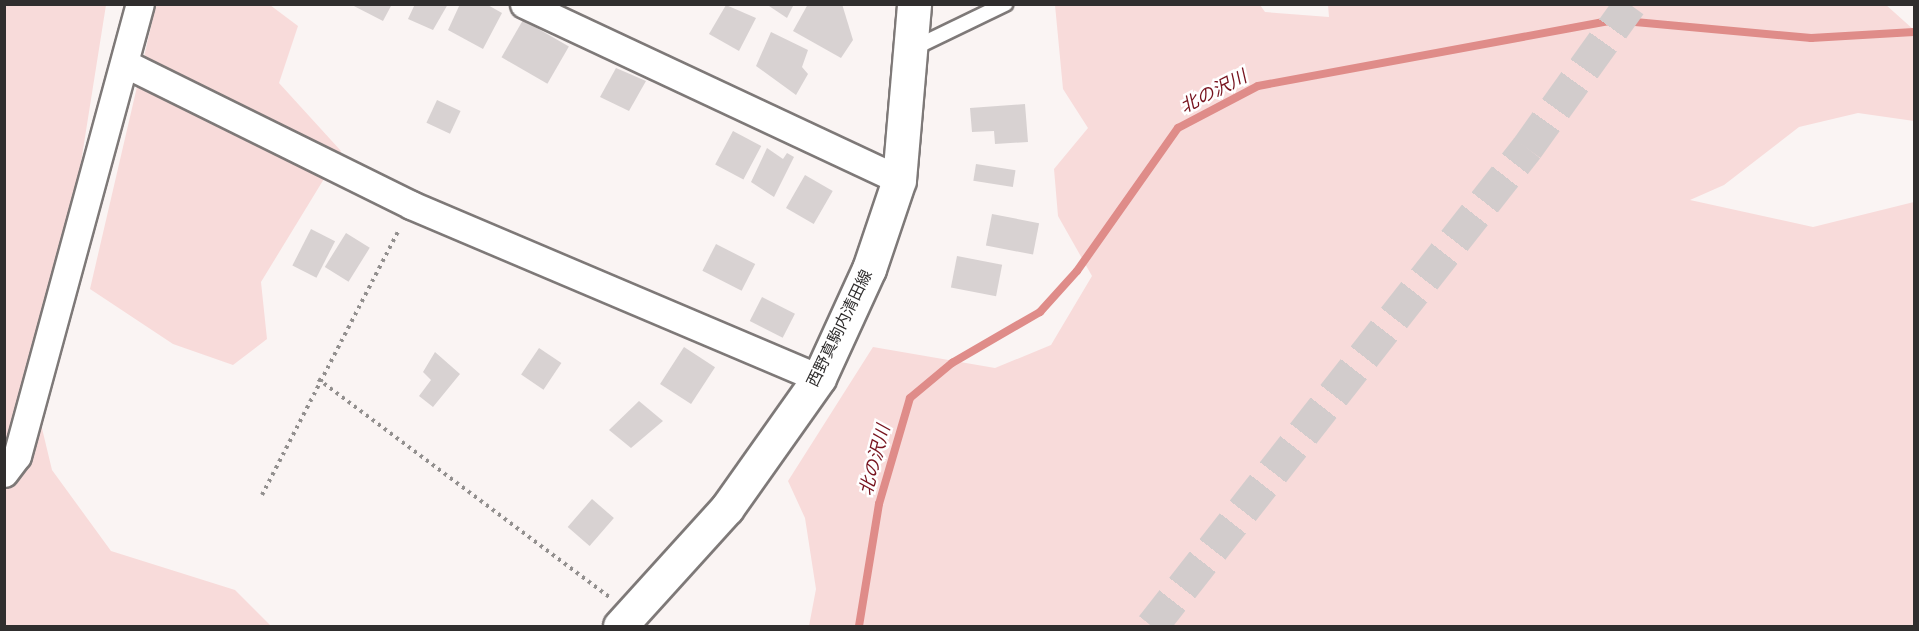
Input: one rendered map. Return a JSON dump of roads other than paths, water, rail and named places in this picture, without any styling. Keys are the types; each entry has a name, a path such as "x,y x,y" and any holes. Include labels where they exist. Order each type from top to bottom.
{"main road":[{"name":"西野真駒内清田線","path":"626,620 727,508 819,378 869,268 899,180 914,4"}],"street":[{"path":"4,473 16,456 126,64 140,4"},
{"path":"524,4 558,12 899,180"},
{"path":"126,64 411,206 819,378"}],"lane":[{"path":"910,50 1005,4"}],"waterway":[{"name":"北の沢川","path":"859,626 879,504 910,398 952,363 1040,312 1077,271 1178,128 1258,86 1613,20 1811,38 1914,32"}],"tunnel":[{"path":"1152,626 1527,148 1630,4"}]}
